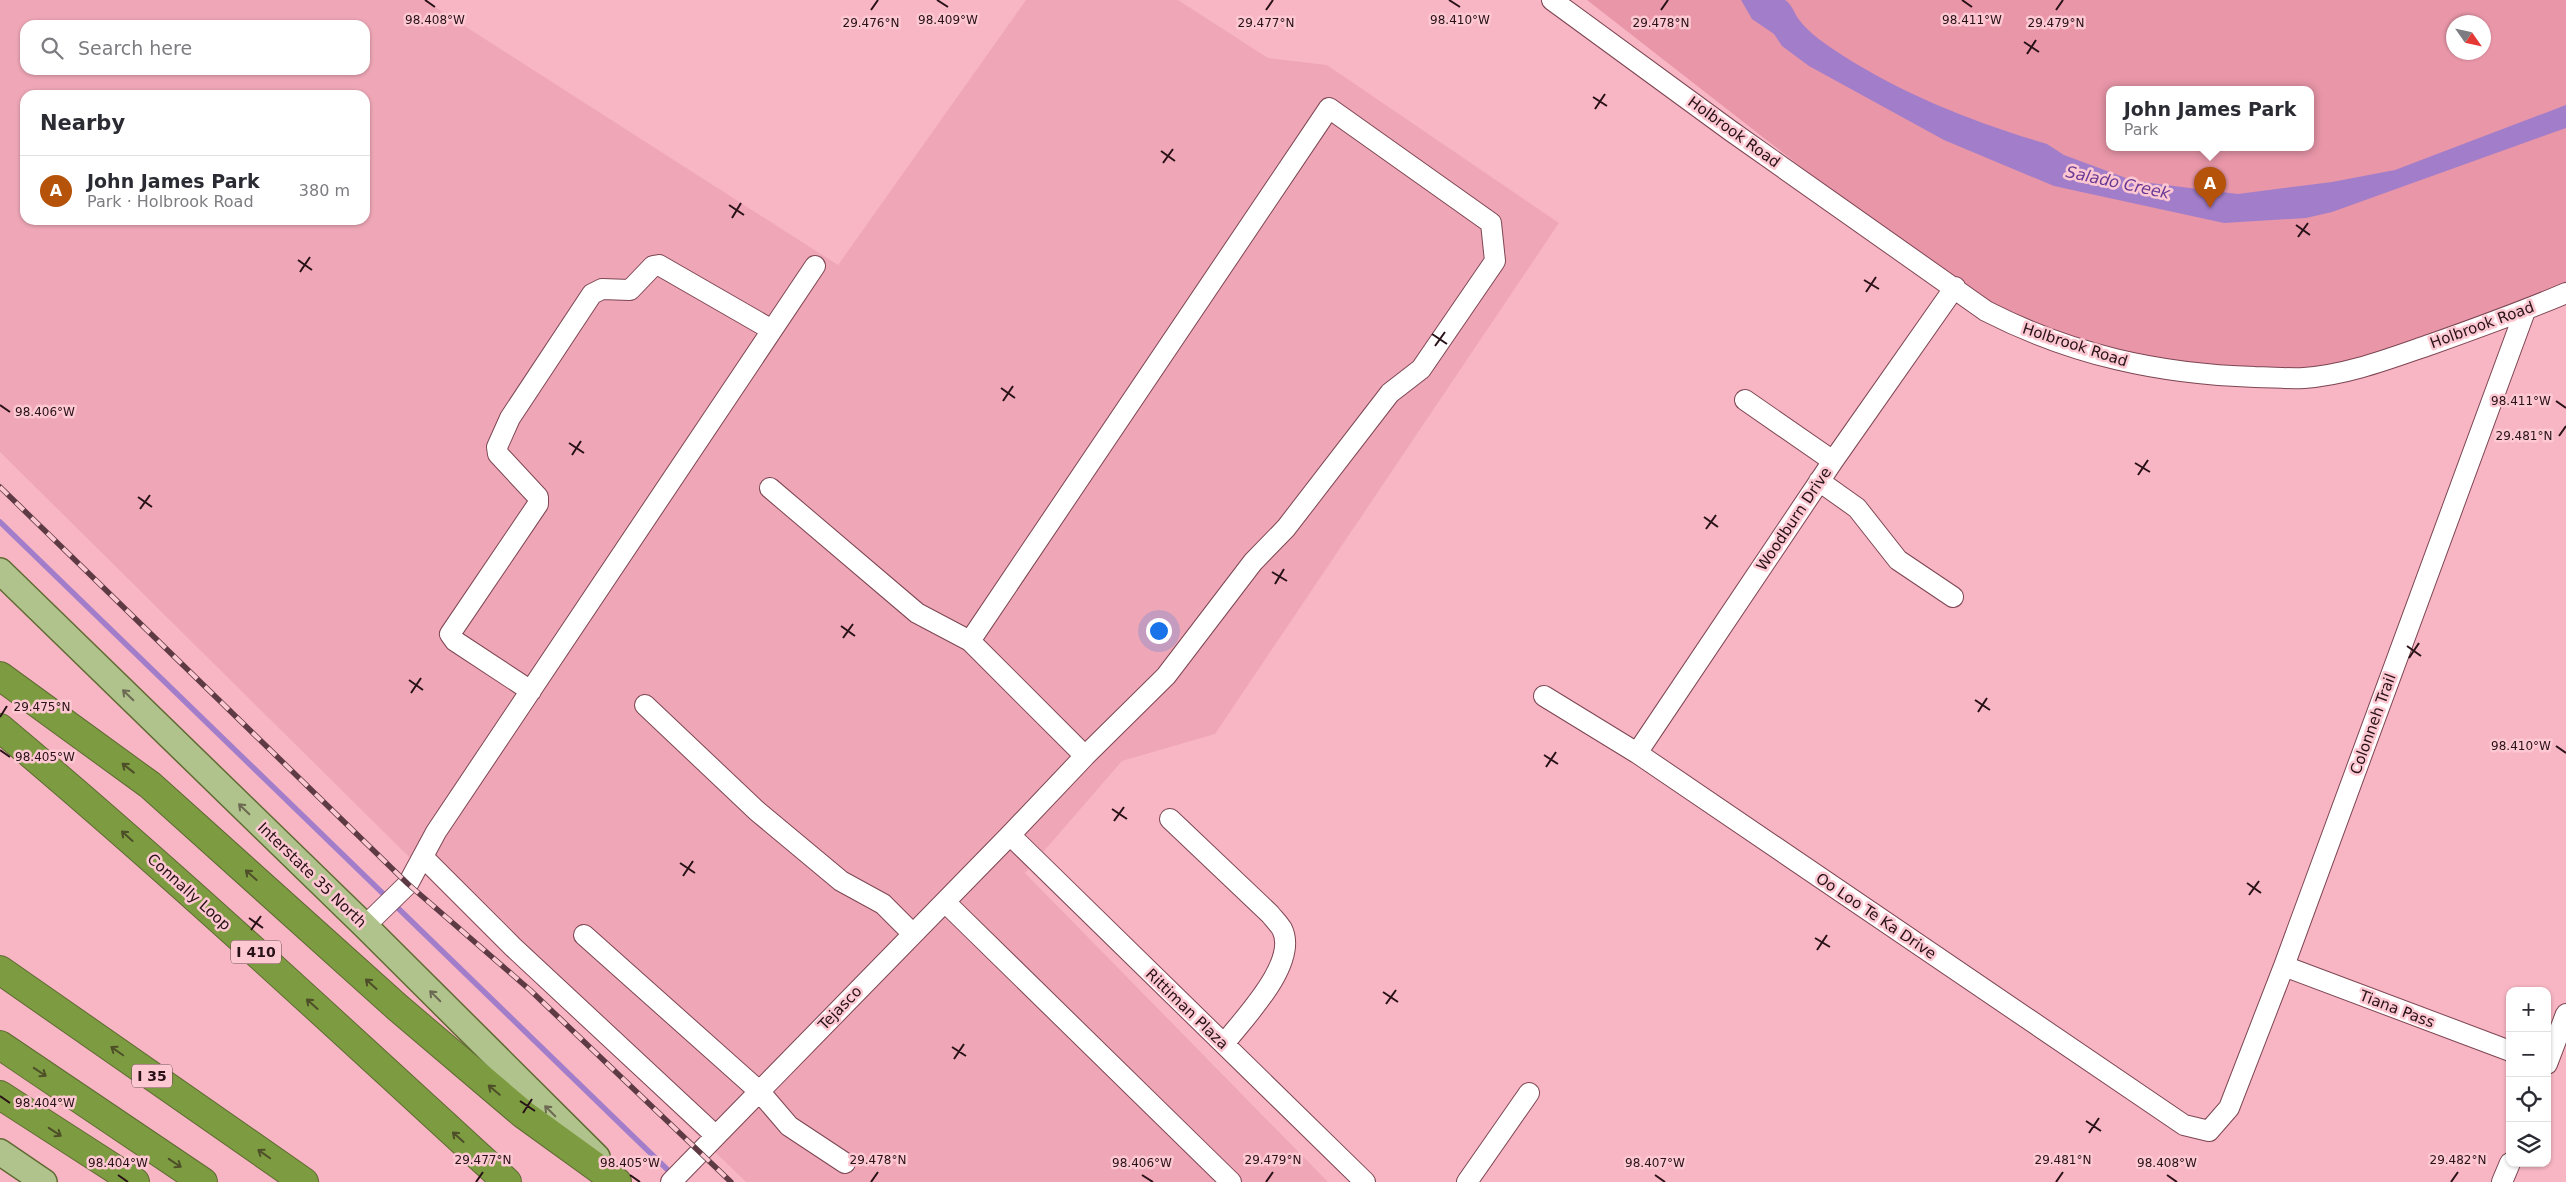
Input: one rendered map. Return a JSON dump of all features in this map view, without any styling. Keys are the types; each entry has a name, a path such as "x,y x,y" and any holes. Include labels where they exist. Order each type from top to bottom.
{"highway":[{"path":"0,676 150,785 397,1006 523,1114 617,1182"},
{"name":"Connally Loop","path":"0,728 172,877 507,1182"},
{"name":"I 35","path":"0,970 304,1182"},
{"path":"0,1045 203,1182"},
{"path":"0,1095 135,1182"}],"main road":[{"name":"Interstate 35 North","path":"0,571 365,926 622,1182"},
{"path":"0,1152 44,1182"}],"street":[{"name":"Holbrook Road","path":"1552,0 1731,131 1955,287 1986,311 2027,332 2120,361 2158,370 2219,376 2304,378 2354,370 2525,311 2566,293"},
{"name":"Tejasco","path":"676,1176 1010,836 1085,756 1166,676 1252,562 1286,528 1390,393 1421,369 1495,261 1492,223 1329,108 970,641"},
{"path":"531,691 454,641 450,634 538,504 538,497 498,454 497,447 510,418 592,294 602,289 630,290 653,266 659,266 772,330"},
{"path":"365,926 408,884 436,832 815,266"},
{"name":"Woodburn Drive","path":"1637,753 1819,481 1955,287"},
{"name":"Colonneh Trail","path":"2209,1131 2230,1108 2525,311"},
{"path":"1745,400 1833,461"},
{"path":"1819,481 1857,508 1898,560 1953,597"},
{"path":"770,488 917,613 970,641 1085,756"},
{"name":"Oo Loo Te Ka Drive","path":"1544,696 1637,753 2184,1125 2209,1131"},
{"path":"645,705 757,811 841,880 883,904 914,934"},
{"path":"1170,819 1270,914 1282,930 1285,948 1282,966 1224,1044"},
{"name":"Rittiman Plaza","path":"1010,836 1364,1182"},
{"path":"423,857 513,947 716,1136"},
{"path":"945,902 1231,1182"},
{"path":"584,935 759,1091 789,1126 845,1163"},
{"name":"Tiana Pass","path":"2284,966 2506,1050"},
{"path":"2551,1053 2566,1014"},
{"path":"1467,1182 1529,1093"},
{"path":"2502,1182 2508,1167"}],"shaded area":[{"path":"0,0 424,0 838,265 1026,0 1178,0 1268,58 1327,65 1559,223 1215,734 1122,761 1025,873 1328,1182 746,1182 403,851 0,452"},
{"path":"1587,0 2566,0 2566,292 2334,373 2187,373 2072,347 1955,287"}],"water":[{"name":"Salado Creek","path":"1741,0 1785,0 1790,4 1804,26 1820,40 1890,83 1941,107 2047,144 2064,155 2134,181 2238,194 2332,182 2395,170 2566,105 2566,128 2332,212 2306,218 2224,223 2054,186 1944,140 1809,66 1782,46 1774,34 1752,19"}],"waterway":[{"path":"0,522 673,1175"}],"railway":[{"path":"0,487 408,884 530,990 731,1182"}],"place":[{"name":"John James Park","path":"2210,208"}]}
